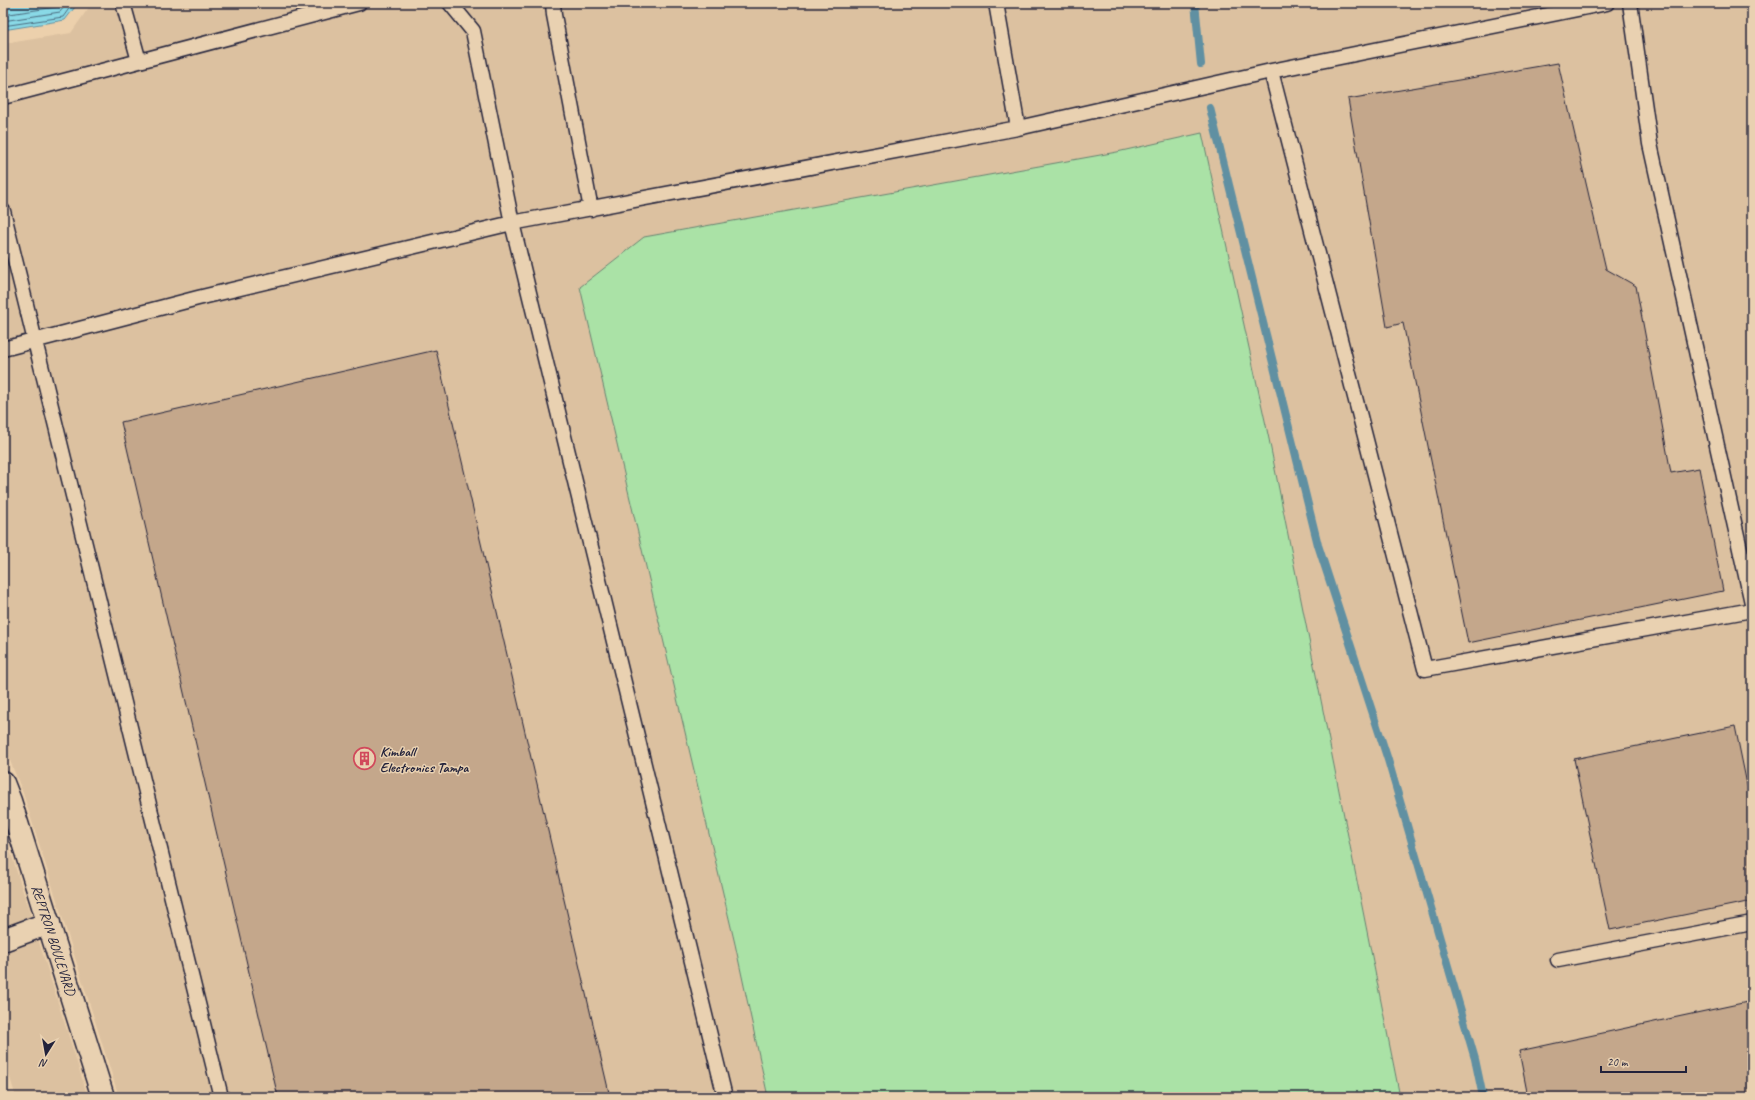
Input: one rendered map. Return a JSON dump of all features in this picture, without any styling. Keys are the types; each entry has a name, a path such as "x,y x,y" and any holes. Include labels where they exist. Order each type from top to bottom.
{"street":[{"name":"REPTRON BOULEVARD","path":"3,783 104,1097"},
{"path":"3,940 49,923"}],"lane":[{"path":"123,3 139,61"},
{"path":"3,96 359,3"},
{"path":"450,3 473,31 512,223 725,1097"},
{"path":"553,3 591,209"},
{"path":"996,3 1018,128"},
{"path":"3,349 198,298 512,223 1018,128 1271,72 1607,3"},
{"path":"1630,3 1650,144 1752,603"},
{"path":"1271,72 1425,669 1752,610"},
{"path":"3,211 221,1097"},
{"path":"1558,960 1752,922"}],"shaded area":[{"path":"92,3 1752,3 1752,1097 1400,1097 1269,439 1202,133 1117,152 644,237 580,287 735,944 768,1097 119,1097 23,793 3,743 3,44 71,33"},
{"path":"3,828 88,1097 16,1097 3,1056"}],"green space":[{"path":"1202,133 1269,439 1400,1097 768,1097 735,944 580,287 644,237 1117,152"}],"water":[{"path":"3,3 78,3 65,20 3,30"}],"building":[{"path":"1558,63 1606,269 1636,286 1671,473 1699,468 1723,591 1468,643 1403,323 1387,327 1348,99"},
{"name":"Kimball Electronics Tampa","path":"436,350 610,1097 278,1097 121,422"},
{"path":"1735,726 1752,809 1752,901 1610,930 1574,759"},
{"path":"1752,1001 1752,1097 1528,1097 1519,1051"}],"waterway":[{"path":"1195,3 1201,64"},
{"path":"1210,108 1318,545 1388,760 1475,1059 1483,1097"}],"place":[{"name":"Kimball Electronics Tampa","path":"365,759"}]}
